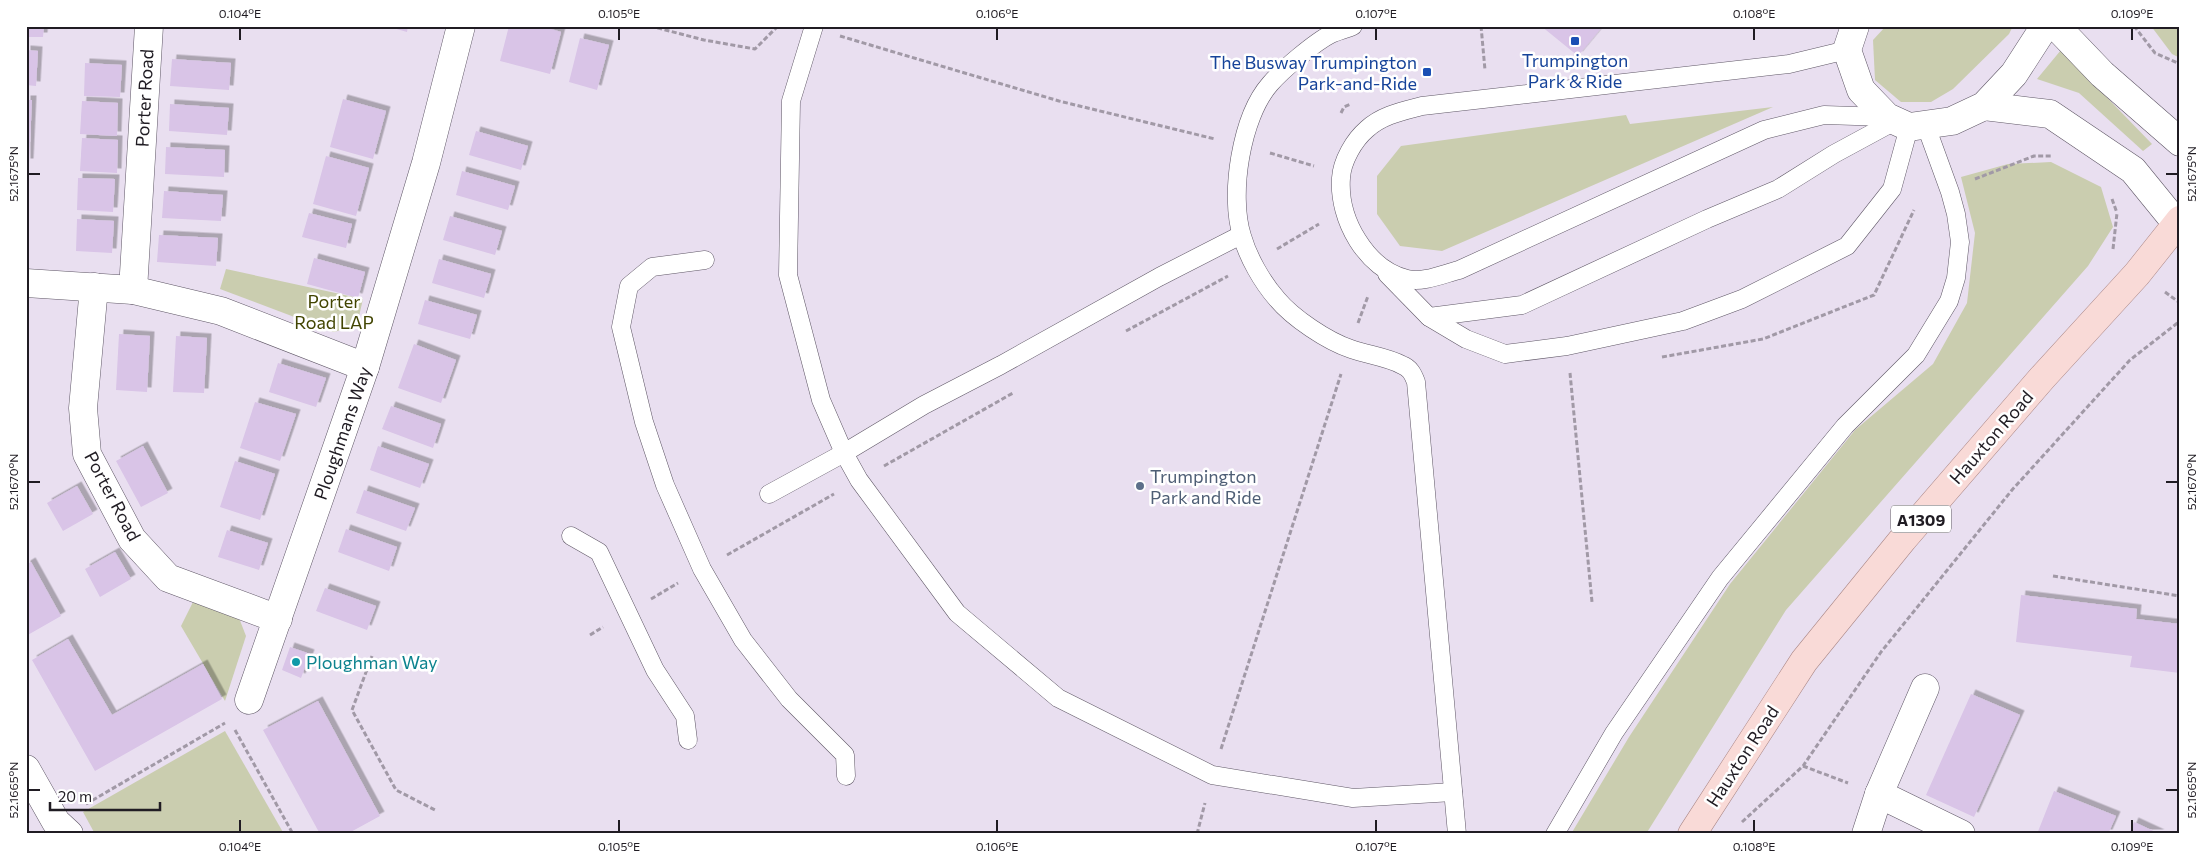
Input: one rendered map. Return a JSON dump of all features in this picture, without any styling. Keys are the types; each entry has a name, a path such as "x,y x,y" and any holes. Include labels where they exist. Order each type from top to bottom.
{"main road":[{"name":"Hauxton Road","path":"1692,834 1804,661 1903,539 2042,378 2137,274 2178,222"}],"street":[{"name":"Porter Road","path":"133,290 148,26"},
{"name":"Ploughmans Way","path":"249,700 365,367 426,163 461,26"},
{"path":"1851,38 1861,90 1904,123 1952,121 1984,106 2014,74 2045,26"},
{"path":"2056,26 2102,74 2180,142"},
{"path":"1984,106 2050,114 2133,170 2178,222"},
{"path":"26,283 133,290 221,311 365,367"},
{"name":"Porter Road","path":"94,287 83,408 87,454 132,539 168,578 278,619"},
{"path":"1866,834 1879,794 1924,688"},
{"path":"26,769 62,828"},
{"path":"1879,794 1961,834"}],"lane":[{"path":"1353,26 1330,34 1299,58 1269,85 1251,116 1242,145 1237,174 1236,196 1241,235 1253,263 1277,299 1312,328 1349,349 1402,365 1412,372 1416,382 1457,834"},
{"path":"814,27 791,101 788,275 821,400 844,453 859,480 957,613 1058,698 1212,775 1353,798 1453,792"},
{"path":"1851,38 1789,64 1422,106 1390,114 1367,128 1349,151 1341,177 1342,201 1352,230 1368,256 1429,317 1466,339 1505,354 1567,346 1683,321 1742,299 1847,246 1892,189 1904,123"},
{"path":"1383,269 1408,280 1459,270 1764,130 1824,115 1904,123"},
{"path":"1555,834 1614,733 1720,578 1846,426 1916,355 1949,301 1956,278 1960,242 1956,214 1950,192 1904,123"},
{"path":"1429,317 1522,305 1707,219 1778,189 1834,154 1904,123"},
{"path":"769,494 844,453 924,405 1010,360 1159,277 1241,235"},
{"path":"705,260 652,267 629,286 621,327 644,422 664,485 702,569 743,640 789,699 845,755 846,776"},
{"path":"571,536 599,552 655,670 685,716 688,740"}],"path":[{"path":"650,26 704,40 755,49 778,26"},
{"path":"1482,26 1485,73"},
{"path":"2134,26 2155,53 2180,64"},
{"path":"814,27 1059,101 1242,145 1315,166"},
{"path":"1950,192 1984,174 2034,156 2059,156"},
{"path":"2111,197 2117,213"},
{"path":"1124,332 1253,263 1323,222"},
{"path":"1197,834 1212,775 1369,291"},
{"path":"1741,822 1803,766 1881,652 2012,490 2130,360 2180,321"},
{"path":"1570,373 1592,602"},
{"path":"590,635 702,569 1015,392"},
{"path":"2053,576 2180,596"},
{"path":"372,656 352,710 396,790 437,811"},
{"path":"62,828 230,720 249,700"},
{"path":"230,720 292,834"},
{"path":"1803,766 1879,794"}],"green space":[{"path":"1886,26 2013,26 2009,34 1953,89 1931,102 1901,102 1875,80 1873,40"},
{"path":"2151,26 2180,26 2180,58 2172,54"},
{"path":"2061,50 2152,144 2143,151 2079,93 2037,79"},
{"path":"1773,107 1442,251 1400,246 1377,214 1377,176 1401,146 1626,115 1630,124"},
{"path":"2051,162 2101,187 2113,227 2088,266 1786,610 1646,834 1571,834 1629,737 1730,584 1855,430 1933,364 1967,303 1975,233 1961,177 2008,164"},
{"name":"Porter Road LAP","path":"226,269 363,299 357,325 334,332 220,289"},
{"path":"193,602 239,618 246,636 225,701 181,626"},
{"path":"225,731 284,834 95,834 83,812"}],"building":[{"path":"26,26 44,26 43,37 26,37"},
{"path":"386,26 408,26 407,32"},
{"path":"509,26 541,26 561,32 550,74 500,61"},
{"name":"Trumpington Park & Ride","path":"1541,26 1603,26 1578,56"},
{"path":"580,38 609,45 597,90 569,82"},
{"path":"26,50 38,51 36,86 26,85"},
{"path":"172,59 231,63 229,90 170,86"},
{"path":"85,63 122,65 120,97 84,96"},
{"path":"343,99 386,111 373,159 330,147"},
{"path":"26,100 32,100 29,163 26,163"},
{"path":"82,101 118,103 117,136 80,134"},
{"path":"170,104 229,108 227,135 169,131"},
{"path":"476,131 528,146 521,170 469,155"},
{"path":"82,138 118,140 117,173 80,171"},
{"path":"166,147 225,150 224,177 165,174"},
{"path":"326,156 369,168 356,216 313,204"},
{"path":"462,171 515,186 508,210 456,195"},
{"path":"78,178 115,179 113,212 77,210"},
{"path":"164,191 223,195 221,221 162,218"},
{"path":"309,213 352,224 346,248 302,237"},
{"path":"450,216 502,231 495,255 443,240"},
{"path":"77,219 114,221 112,253 76,251"},
{"path":"159,235 218,238 216,266 157,262"},
{"path":"314,258 365,272 358,298 307,284"},
{"path":"439,259 491,274 484,298 432,283"},
{"path":"425,300 477,315 470,339 418,324"},
{"path":"119,334 150,336 147,392 116,390"},
{"path":"176,336 207,338 204,393 173,392"},
{"path":"414,344 456,360 441,403 398,388"},
{"path":"278,363 326,378 316,407 269,392"},
{"path":"255,402 296,414 280,461 240,448"},
{"path":"391,406 441,424 433,448 382,429"},
{"path":"143,446 168,493 141,507 116,461"},
{"path":"378,446 429,464 420,488 370,470"},
{"path":"235,461 275,474 260,520 220,507"},
{"path":"77,486 93,514 63,531 47,503"},
{"path":"364,490 415,508 406,531 356,513"},
{"path":"346,529 397,547 389,571 338,552"},
{"path":"227,530 268,543 259,570 218,557"},
{"path":"115,552 131,579 100,597 85,569"},
{"path":"31,562 61,616 26,636 26,565"},
{"path":"325,588 376,606 367,630 316,611"},
{"path":"2021,595 2137,609 2136,619 2180,624 2180,673 2130,667 2132,656 2016,642"},
{"path":"68,639 112,715 203,664 222,699 95,771 32,660"},
{"name":"Ploughman Way","path":"290,647 310,654 301,678 282,670"},
{"path":"1971,694 2020,715 1974,817 1926,795"},
{"path":"318,701 380,816 347,834 320,834 263,730"},
{"path":"2054,791 2116,816 2108,834 2037,834"},
{"path":"2134,822 2160,834 2129,834"}],"place":[{"name":"Trumpington Park & Ride","path":"1575,41"},
{"name":"The Busway Trumpington Park-and-Ride","path":"1427,72"},
{"name":"Trumpington Park and Ride","path":"1140,486"},
{"name":"Ploughman Way","path":"296,662"}]}
